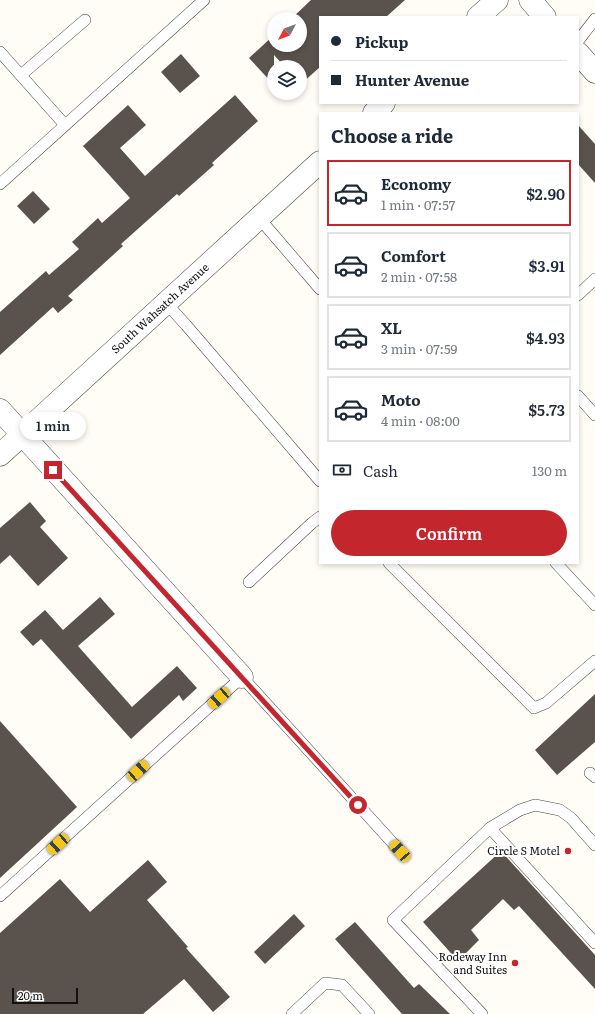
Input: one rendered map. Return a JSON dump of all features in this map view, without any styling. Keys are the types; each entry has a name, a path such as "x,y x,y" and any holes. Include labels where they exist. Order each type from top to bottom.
{"street":[{"path":"479,16 497,0"},
{"path":"530,0 544,16"},
{"path":"579,54 595,72"},
{"path":"375,112 383,104"},
{"name":"South Wahsatch Avenue","path":"0,454 319,163"},
{"path":"0,410 242,677"}],"lane":[{"path":"0,184 204,0"},
{"path":"579,40 595,19"},
{"path":"21,75 85,20"},
{"path":"0,52 65,125"},
{"path":"259,218 319,288"},
{"path":"579,293 595,279"},
{"path":"166,303 186,324 319,480"},
{"path":"579,397 595,415"},
{"path":"249,582 319,518"},
{"path":"390,564 534,708 546,703 595,661"},
{"path":"557,564 595,605"},
{"path":"0,896 242,677 400,851"},
{"path":"482,1014 393,920 490,828 520,810 535,804 560,810 571,818 595,845"},
{"path":"490,828 595,943"},
{"path":"292,1014 325,983 342,985 369,1014"}],"building":[{"path":"311,0 405,0 387,16 319,16 319,68 307,79 307,60 279,60 274,55 274,60 267,60 267,77 249,58 267,41 267,52 307,52 307,12 298,12"},
{"path":"181,54 200,76 180,93 161,72"},
{"path":"235,95 258,121 212,163 214,165 179,196 177,194 121,244 123,246 68,296 73,300 58,313 53,307 0,355 0,312 46,271 49,275 79,249 72,242 98,218 102,223 130,198 83,146 128,105 146,125 120,148 145,176"},
{"path":"579,126 595,144 595,183 579,165"},
{"path":"33,191 50,209 34,224 17,206"},
{"path":"30,502 46,521 40,527 68,558 38,586 10,555 0,564 0,528"},
{"path":"100,597 115,614 78,646 132,707 177,666 197,688 183,701 179,695 131,739 41,639 33,646 20,632 45,610 63,630"},
{"path":"595,694 595,742 557,775 535,750"},
{"path":"0,721 77,807 0,878"},
{"path":"501,851 595,955 595,989 519,906 514,910 503,899 471,930 479,940 458,961 423,922"},
{"path":"148,860 167,882 147,900 188,947 186,948 230,997 213,1012 184,979 143,1014 0,1014 0,933 60,879 90,912"},
{"path":"294,914 305,926 265,964 254,952"},
{"path":"355,922 414,988 419,984 450,1014 402,1014 335,939"}],"place":[{"name":"Circle S Motel","path":"568,851"},
{"name":"Rodeway Inn and Suites","path":"515,963"}],"route":[{"path":"53,470 358,805"}]}
